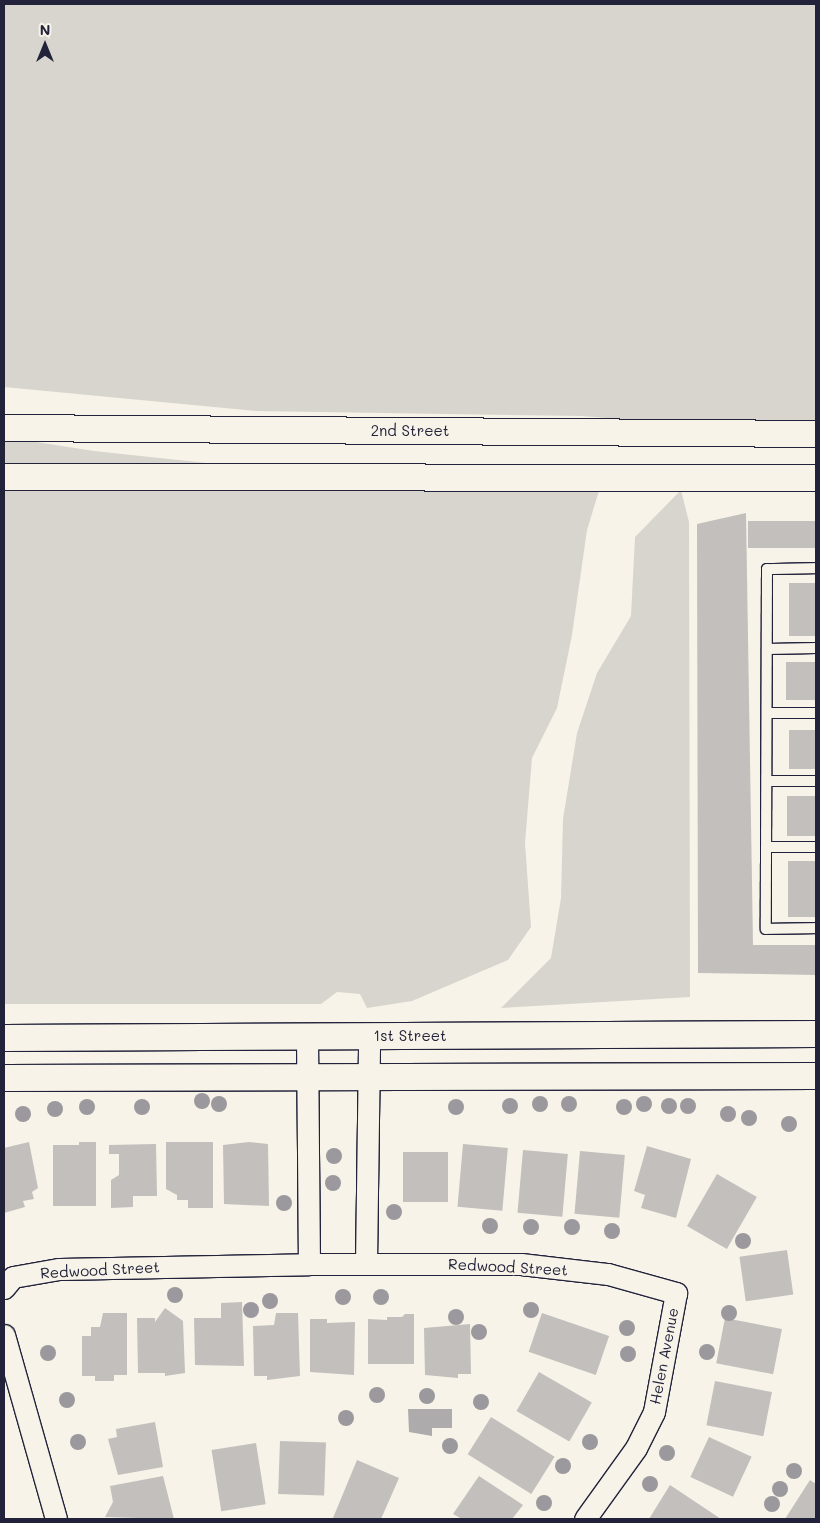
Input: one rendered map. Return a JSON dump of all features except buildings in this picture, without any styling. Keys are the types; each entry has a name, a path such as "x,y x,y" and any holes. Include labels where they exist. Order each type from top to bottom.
{"street":[{"name":"2nd Street","path":"4,428 816,434"},
{"path":"4,477 816,478"},
{"name":"1st Street","path":"4,1038 816,1034"},
{"path":"366,1263 369,1036"},
{"path":"307,1037 309,1264"},
{"path":"4,1078 816,1076"},
{"name":"Redwood Street","path":"8,1282 59,1270 366,1263 521,1264 608,1274 676,1293"},
{"name":"Helen Avenue","path":"585,1519 636,1448 654,1412 676,1293"},
{"path":"4,1335 56,1519"}],"lane":[{"path":"816,568 767,569 766,929 816,928"},
{"path":"767,649 816,648"},
{"path":"767,714 816,713"},
{"path":"766,781 816,781"},
{"path":"766,847 816,847"}],"shaded area":[{"path":"4,4 816,4 816,434 581,416 256,411 4,387"},
{"path":"4,437 94,451 291,472 602,481 587,530 572,635 557,708 532,758 525,843 531,927 508,960 412,1001 367,1008 360,994 337,992 321,1004 4,1004"},
{"path":"681,490 689,522 690,997 501,1008 551,958 561,898 563,819 577,733 597,673 631,616 635,537"},
{"path":"408,1409 452,1409 452,1428 432,1428 432,1436 409,1432"}]}
